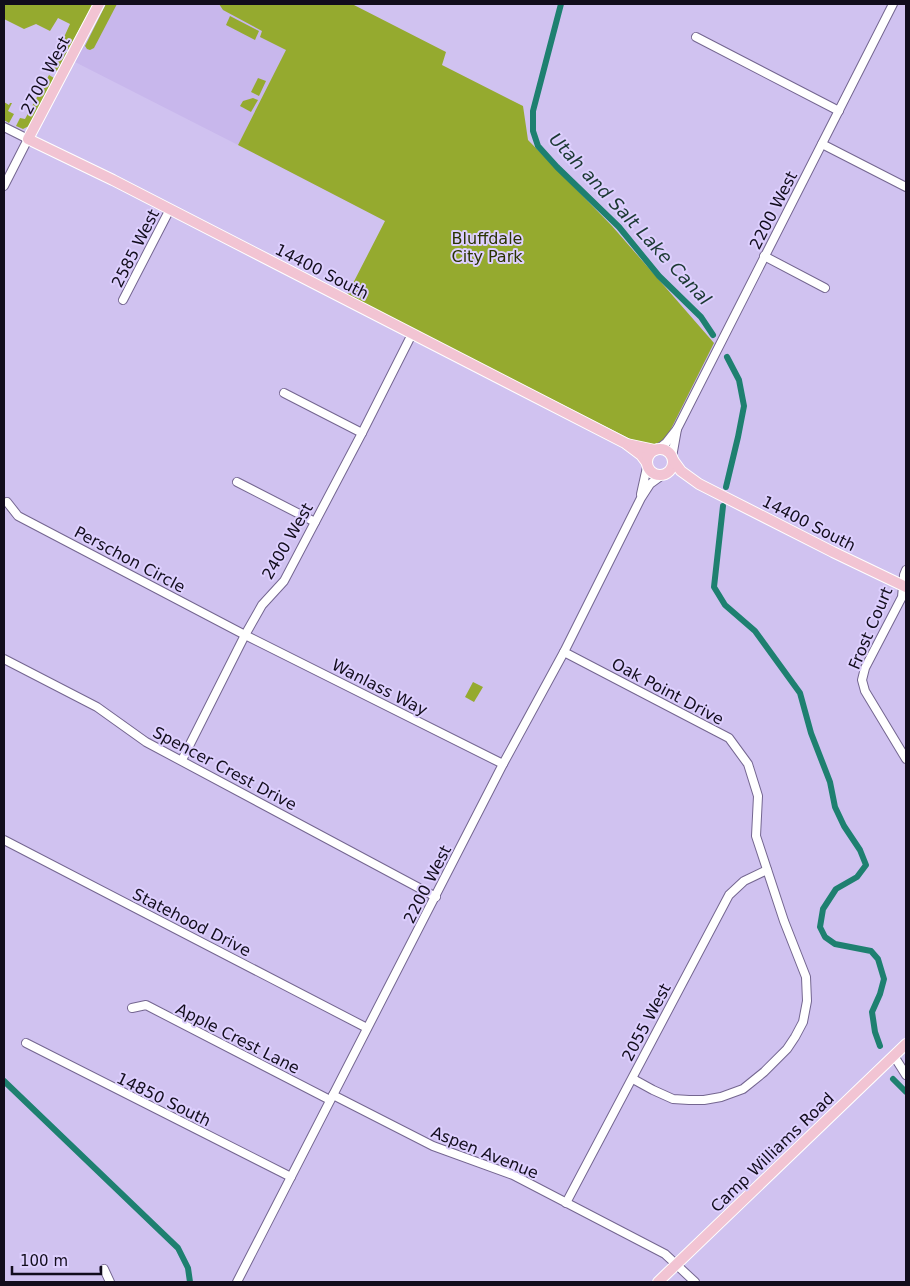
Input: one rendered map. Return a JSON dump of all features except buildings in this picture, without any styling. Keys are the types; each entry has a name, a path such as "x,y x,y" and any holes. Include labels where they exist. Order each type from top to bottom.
{"main road":[{"name":"2700 West","path":"28,139 99,4"},
{"name":"14400 South","path":"28,139 170,209 625,443 641,456 647,465"},
{"name":"14400 South","path":"625,443 656,450"},
{"path":"656,450 666,450 672,459 672,469 663,475 653,474 647,465 648,456 656,450"},
{"name":"14400 South","path":"672,459 681,471 699,484 905,586"},
{"name":"14400 South","path":"663,475 699,484"},
{"name":"Camp Williams Road","path":"658,1282 906,1044"}],"street":[{"name":"2200 West","path":"656,450 666,443 677,429 894,4"},
{"path":"696,37 839,111"},
{"name":"14400 South","path":"4,127 28,139"},
{"name":"2700 West","path":"4,186 28,139"},
{"path":"822,144 906,187"},
{"name":"2585 West","path":"123,300 170,209"},
{"path":"764,256 825,288"},
{"name":"2400 West","path":"182,760 245,635 262,606 284,581 412,334"},
{"path":"284,393 362,433"},
{"name":"2200 West","path":"672,459 677,429"},
{"name":"2200 West","path":"640,498 647,465"},
{"name":"2200 West","path":"237,1282 503,764 564,652 640,498 650,484 663,475"},
{"path":"237,482 315,522"},
{"name":"Perschon Circle","path":"7,502 18,516 245,635"},
{"path":"905,586 904,575 906,570"},
{"name":"Frost Court","path":"905,586 902,597 866,668 862,680 864,691 906,759"},
{"name":"Wanlass Way","path":"245,635 503,764"},
{"name":"Oak Point Drive","path":"564,652 729,738 748,764 758,796 756,836 767,870"},
{"name":"Spencer Crest Drive","path":"4,659 97,707 146,742 436,897"},
{"name":"Statehood Drive","path":"4,840 367,1028"},
{"path":"632,1078 673,1099 704,1100 721,1097 743,1089 753,1082 787,1049 803,1022 807,1001 806,977 767,870"},
{"name":"2055 West","path":"566,1203 728,895 744,881 767,870"},
{"name":"Apple Crest Lane","path":"132,1008 146,1006 331,1098"},
{"name":"14850 South","path":"26,1043 291,1177"},
{"path":"894,1056 906,1075"},
{"name":"Aspen Avenue","path":"331,1098 433,1146 513,1175 660,1251 695,1282"},
{"path":"104,1270 110,1282"}],"shaded area":[{"path":"106,4 310,4 238,145 75,62"}],"green space":[{"path":"4,4 93,4 68,50 60,46 70,24 58,18 50,31 36,24 24,29 4,19"},
{"path":"106,4 117,4 94,48 87,49 85,46"},
{"name":"Bluffdale City Park","path":"219,4 352,4 446,52 442,65 523,106 528,140 612,226 714,343 666,439 651,444 636,442 347,295 385,221 238,145 286,50 260,37 262,31 223,10"},
{"path":"230,16 259,31 255,40 226,25"},
{"path":"57,47 67,52 57,71 47,66"},
{"path":"49,75 54,78 29,126 23,129 16,126 20,118 25,119"},
{"path":"258,78 266,81 259,96 251,92"},
{"path":"253,98 258,100 251,112 240,106 243,101"},
{"path":"4,102 9,105 12,103 8,111 14,114 9,123 4,120"},
{"path":"473,682 483,687 474,702 465,697"}],"waterway":[{"name":"Utah and Salt Lake Canal","path":"561,4 533,111 533,131 538,146 619,227 659,276 701,317 713,335"},
{"name":"Utah and Salt Lake Canal","path":"726,487 744,406 739,380 727,357"},
{"name":"Utah and Salt Lake Canal","path":"723,506 714,587 725,605 755,631 800,693 811,733 830,782 835,807 844,826 860,850 866,865 857,877 836,889 823,909 820,927 825,937 835,944 871,951 878,959 884,979 872,1012 875,1032 880,1046"},
{"name":"Utah and Salt Lake Canal","path":"893,1079 906,1092"},
{"path":"4,1081 178,1248 188,1268 190,1282"}]}
